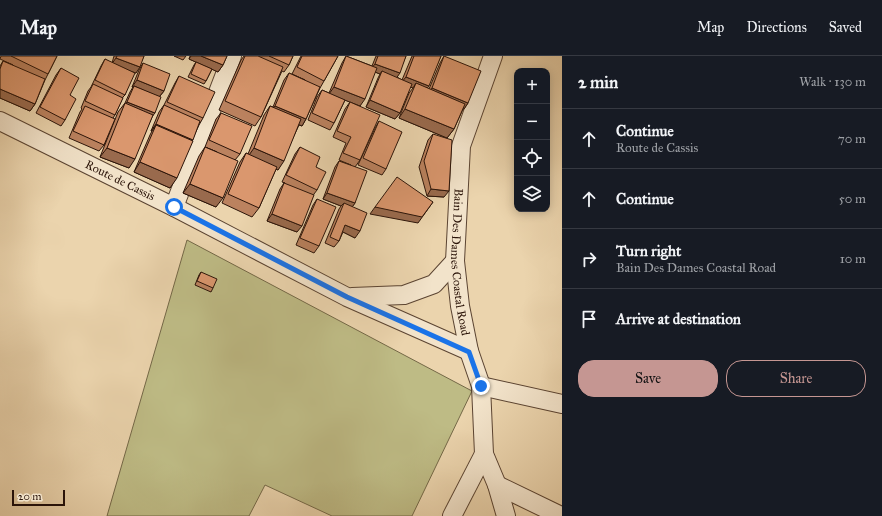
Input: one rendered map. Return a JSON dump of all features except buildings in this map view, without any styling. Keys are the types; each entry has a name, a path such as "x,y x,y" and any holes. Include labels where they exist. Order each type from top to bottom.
{"street":[{"path":"174,207 232,56"},
{"name":"Bain Des Dames Coastal Road","path":"493,56 461,146 455,261 460,306 469,352 481,386 484,454 497,485 506,516"},
{"name":"Route de Cassis","path":"0,121 174,207 347,297 469,352"},
{"path":"347,297 404,296 434,284 455,261"},
{"path":"481,386 562,404"},
{"path":"452,516 484,454"},
{"path":"497,485 561,516"}],"shaded area":[{"path":"187,240 472,391 412,516 332,516 265,485 249,516 107,516"}],"route":[{"path":"174,207 347,297 469,352 481,386"}]}
